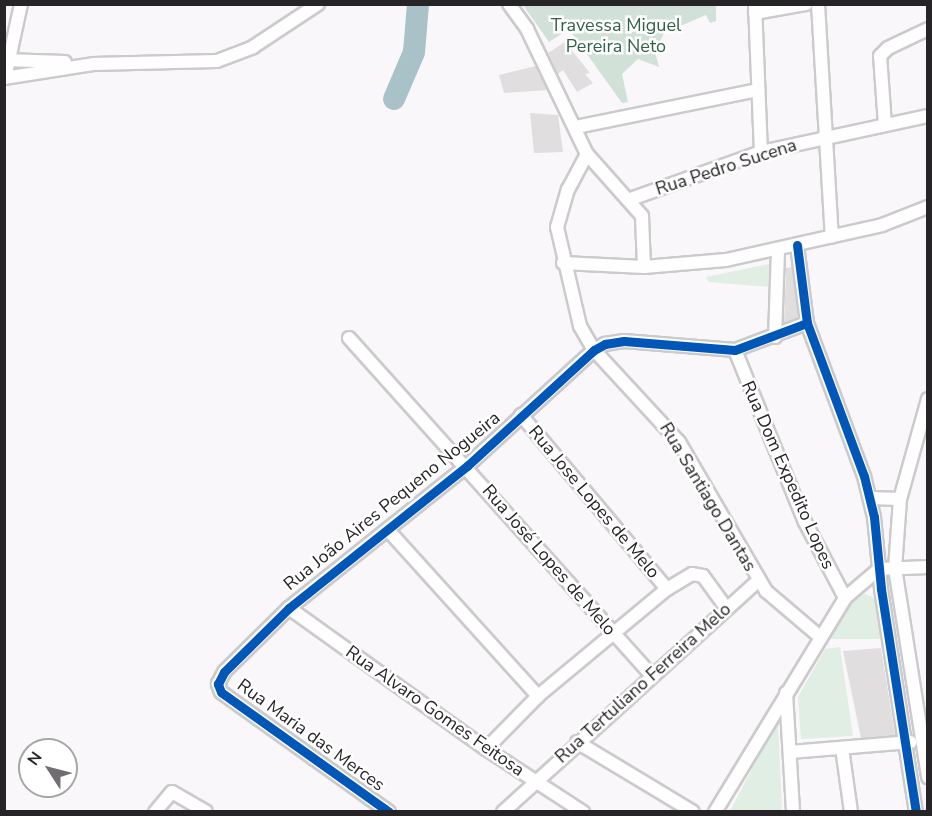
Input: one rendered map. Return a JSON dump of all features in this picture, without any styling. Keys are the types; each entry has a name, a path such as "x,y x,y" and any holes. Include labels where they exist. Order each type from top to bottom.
{"street":[{"path":"21,4 6,60 5,78 93,64"},
{"path":"6,60 93,64 217,61 253,47 318,4"},
{"path":"509,4 527,29 587,154 628,200 644,222 644,267"},
{"path":"761,152 755,9 806,4"},
{"path":"818,4 832,237"},
{"path":"885,125 880,56 888,48 927,29"},
{"path":"576,127 758,90"},
{"name":"Rua Pedro Sucena","path":"628,200 761,152 927,116"},
{"name":"Rua Santiago Dantas","path":"587,154 560,210 557,242 580,326 594,350 669,428 759,580 775,601 820,637"},
{"path":"563,263 644,267 692,265 797,245 882,225 927,207"},
{"path":"797,245 807,323 870,498 916,812"},
{"path":"775,337 778,249"},
{"path":"594,350 605,344 624,341 735,350 775,337 807,323"},
{"name":"Rua José Lopes de Melo","path":"349,338 467,466 651,675"},
{"name":"Rua João Aires Pequeno Nogueira","path":"218,684 237,658 289,608 467,466 594,350"},
{"name":"Rua Dom Expedito Lopes","path":"735,350 805,522 845,598"},
{"path":"927,399 900,499 895,568 927,777"},
{"name":"Rua Jose Lopes de Melo","path":"521,415 668,589"},
{"path":"870,498 900,499"},
{"path":"388,530 538,696"},
{"path":"715,812 845,598 879,569 927,567"},
{"path":"486,749 538,696 668,589 697,573 726,608"},
{"name":"Rua Tertuliano Ferreira Melo","path":"503,812 534,780 759,580"},
{"name":"Rua Alvaro Gomes Feitosa","path":"289,608 486,749 583,812"},
{"name":"Rua Maria das Merces","path":"218,684 222,692 389,812"},
{"path":"786,693 793,812"},
{"path":"790,752 922,741"},
{"path":"578,742 693,812"},
{"path":"842,748 851,812"},
{"path":"155,812 172,792 206,812"}],"shaded area":[{"path":"769,264 769,287 709,282 706,277"},
{"path":"864,594 873,597 879,611 880,639 827,639 852,602"},
{"path":"840,647 853,736 801,739 798,697 825,649"},
{"path":"778,721 782,811 730,811 756,761"}],"green space":[{"name":"Travessa Miguel Pereira Neto","path":"523,5 716,5 716,21 710,23 706,15 664,33 655,52 659,67 638,59 622,74 628,102 622,103 569,29 549,42"}],"building":[{"path":"565,42 590,73 585,74 593,83 577,92 563,70 558,74 548,53"},
{"path":"536,66 547,90 504,93 499,75"},
{"path":"530,113 558,115 563,152 534,153"},
{"path":"792,267 798,318 784,323 786,268"},
{"path":"881,648 895,735 861,738 843,651"}],"waterway":[{"path":"394,99 414,52 418,4"}],"cycle path":[{"path":"797,245 807,323 864,476 874,517 881,589 916,812"},
{"path":"389,812 221,692 218,684 224,672 289,608 467,466 594,350 605,344 624,341 735,350 807,323"}]}
